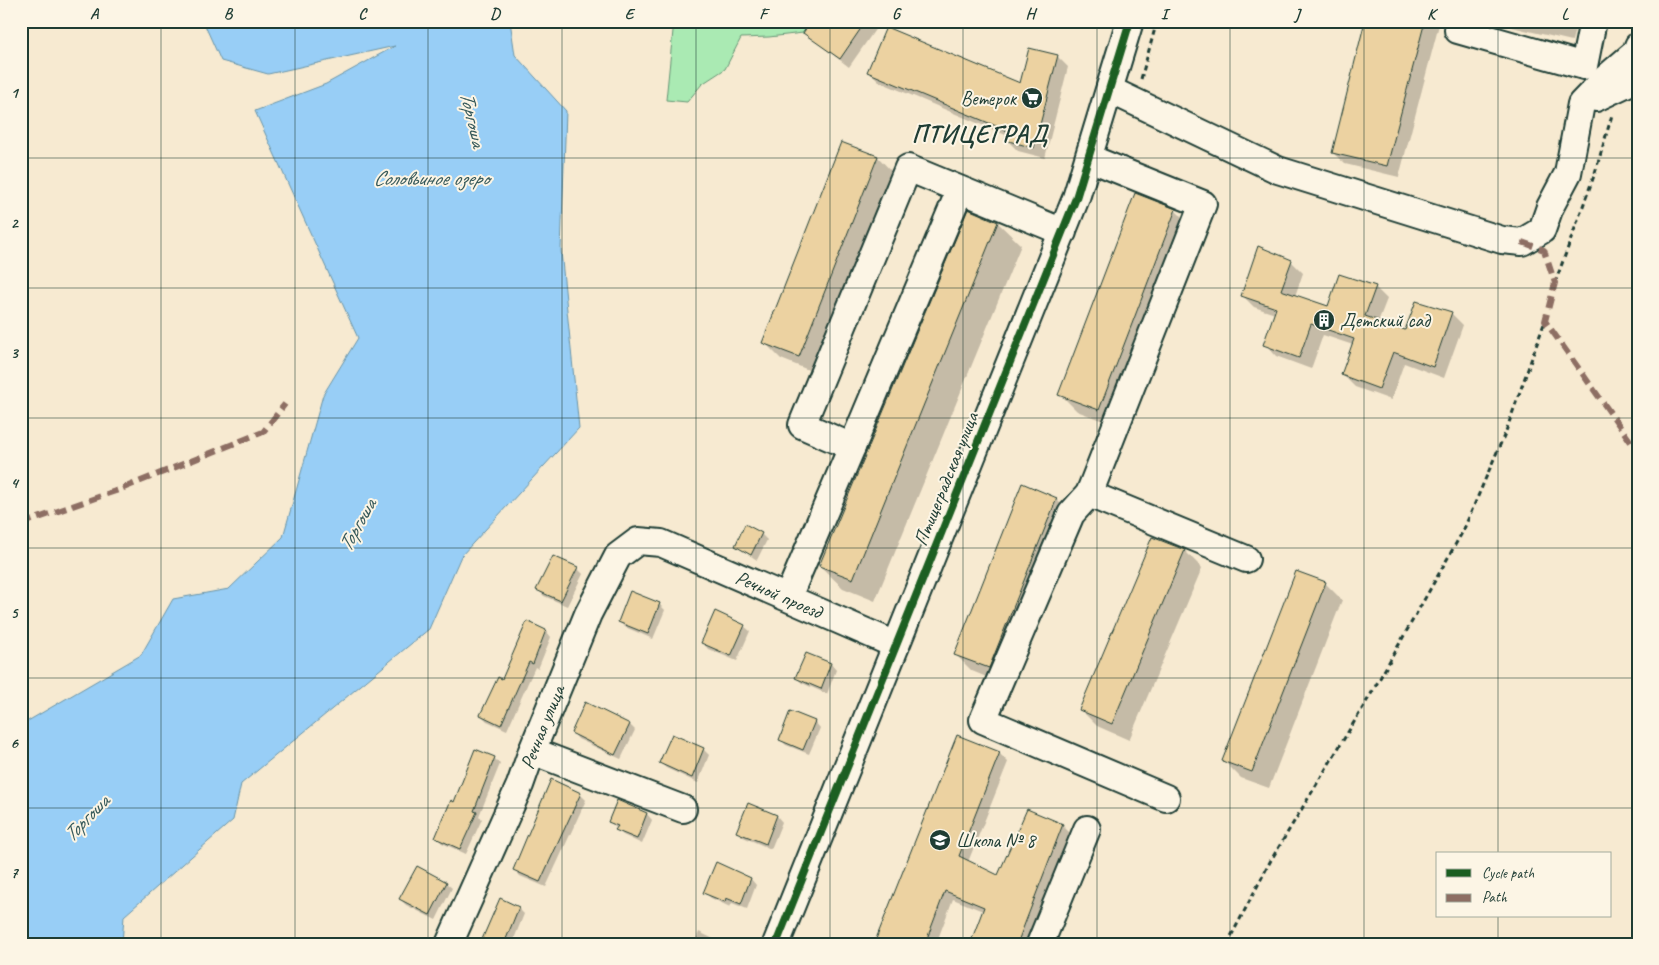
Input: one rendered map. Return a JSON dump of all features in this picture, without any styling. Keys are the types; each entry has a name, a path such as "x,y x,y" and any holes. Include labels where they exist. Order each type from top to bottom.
{"street":[{"name":"Птицеградская улица","path":"776,944 1063,232 1089,158 1130,21"},
{"path":"1460,21 1458,30 1584,66 1593,21"},
{"path":"1110,90 1278,170 1502,240 1522,242 1542,230 1550,207 1568,174 1582,104 1607,77 1636,52 1638,46"},
{"path":"1582,104 1638,78"},
{"path":"1089,158 1204,204 1089,494 1071,514 983,720 1166,798"},
{"path":"852,447 802,426 908,168 1063,232"},
{"path":"788,597 960,190"},
{"path":"1089,494 1246,559"},
{"name":"Речная улица","path":"450,944 520,785 588,614 618,556 638,541 661,542"},
{"name":"Речной проезд","path":"661,542 896,645"},
{"path":"532,751 683,809"},
{"path":"1040,944 1087,830"}],"path":[{"path":"1135,102 1157,21"},
{"path":"1227,944 1271,860 1371,694 1463,531 1506,431 1544,321"}],"green space":[{"path":"674,21 810,21 803,33 741,38 725,69 702,84 687,102 666,100"}],"water":[{"name":"Соловьиное озеро","path":"203,21 510,21 515,55 566,111 561,251 579,428 461,556 429,629 241,784 233,820 124,916 122,944 21,944 21,725 141,655 173,599 229,589 283,537 323,395 358,338 255,111 326,84 395,46 268,74 221,61"}],"building":[{"path":"811,21 866,21 840,59 803,33"},
{"path":"1365,21 1425,21 1387,166 1332,153"},
{"path":"886,27 1020,83 1029,48 1058,55 1034,148 1005,140 1008,131 867,72"},
{"path":"841,142 878,156 799,357 762,343"},
{"path":"1135,193 1176,209 1099,410 1058,395"},
{"path":"968,209 998,222 853,579 819,566"},
{"name":"Детский сад","path":"1258,246 1292,260 1281,290 1328,306 1339,274 1376,286 1365,316 1405,330 1416,301 1452,312 1433,367 1393,352 1379,389 1341,375 1354,339 1311,324 1299,358 1263,345 1276,308 1241,296"},
{"path":"1022,483 1057,498 989,668 954,655"},
{"path":"745,524 762,533 751,555 735,546"},
{"path":"1152,537 1185,550 1112,724 1079,710"},
{"path":"553,556 578,567 561,601 536,590"},
{"path":"1296,571 1326,582 1252,772 1222,761"},
{"path":"630,591 660,603 648,634 618,622"},
{"path":"715,611 745,625 731,656 701,643"},
{"path":"527,621 546,630 533,664 529,662 501,725 480,715 498,677 502,679"},
{"path":"806,653 831,663 821,689 795,678"},
{"path":"585,702 630,724 615,755 571,733"},
{"path":"790,711 815,721 803,750 779,740"},
{"path":"672,734 704,748 692,778 659,763"},
{"name":"Школа № 8","path":"957,735 1000,752 959,856 998,875 1027,809 1063,824 1017,944 970,944 984,907 945,891 925,944 874,944"},
{"path":"475,749 495,757 474,811 477,812 460,849 435,838 451,800 454,802"},
{"path":"551,779 581,793 540,882 513,870"},
{"path":"617,800 647,813 637,839 615,830 618,826 608,822"},
{"path":"748,803 777,815 766,844 736,832"},
{"path":"716,862 751,878 741,904 726,898 725,902 703,893"},
{"path":"417,866 447,882 430,915 399,899"},
{"path":"500,898 519,907 504,944 480,944"}],"marked path":[{"path":"1522,242 1544,250 1555,283 1545,321 1638,452"},
{"path":"21,524 121,489 263,432 285,404"}],"cycle path":[{"path":"776,944 1076,198 1130,21"}],"place":[{"name":"Ветерок","path":"1032,98"},
{"name":"Детский сад","path":"1324,320"},
{"name":"Школа № 8","path":"940,840"}],"district":[{"name":"ПТИЦЕГРАД","path":"980,134"}],"water label":[{"name":"Торгоша","path":"473,119"},
{"name":"Торгоша","path":"357,525"},
{"name":"Торгоша","path":"86,818"}]}
